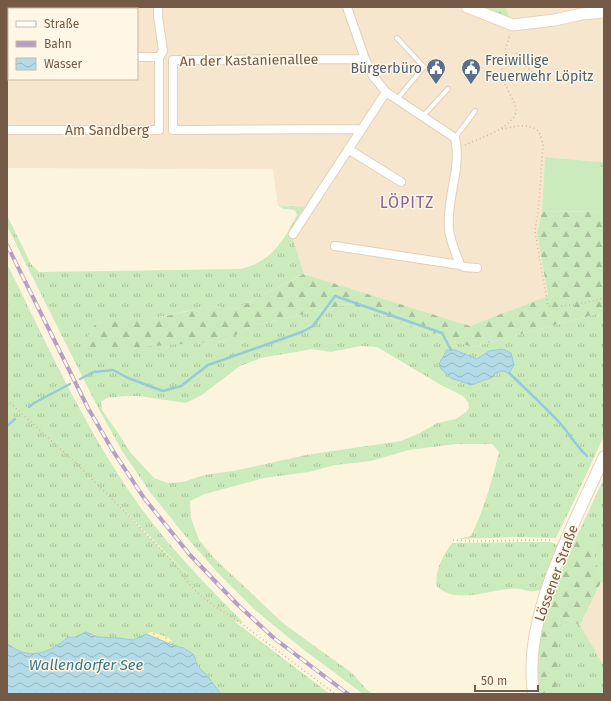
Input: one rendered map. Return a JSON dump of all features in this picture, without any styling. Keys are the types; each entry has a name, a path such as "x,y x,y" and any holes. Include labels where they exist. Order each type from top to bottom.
{"street":[{"name":"Am Sandberg","path":"7,130 159,130 159,60 163,51 158,7"},
{"path":"347,7 365,59 373,76 386,92 455,138 457,148 456,167 450,210 449,230 460,265"},
{"path":"467,7 513,25 604,12"},
{"path":"138,57 173,62"},
{"name":"An der Kastanienallee","path":"173,130 173,60 365,59"},
{"path":"293,234 360,129 386,92"},
{"path":"159,130 360,129"},
{"path":"348,149 401,182"},
{"path":"335,246 477,268"},
{"name":"Lössener Straße","path":"534,694 532,689 533,647 538,620 550,582 604,457"}],"lane":[{"path":"396,38 424,67 396,99"},
{"path":"422,117 448,89"},
{"path":"455,138 475,111"}],"path":[{"path":"502,129 514,118 516,110 502,76 504,58 513,25"},
{"path":"516,53 530,70 539,75"},
{"path":"457,148 502,129 528,127 537,130 541,136 543,146 539,202 535,232 548,306 570,305 604,298"},
{"path":"7,400 79,466 127,514 173,562 189,584 202,597 234,618 335,694"},
{"path":"453,540 550,540"}],"shaded area":[{"path":"467,7 511,24 506,7 604,7 604,161 600,162 545,157 542,212 537,233 548,296 470,326 304,274 291,233 307,208 278,206 273,169 7,168 7,11 8,80 138,80 138,8 100,8"},
{"path":"601,582 604,584 604,666 580,625"}],"green space":[{"path":"467,7 506,7 511,24"},
{"path":"545,157 600,162 604,191 604,211 542,212"},
{"path":"604,161 604,191 600,162"},
{"path":"278,206 307,207 291,233 304,274 236,309 227,307 208,307 158,317 96,323 81,348 224,341 255,325 349,304 472,347 604,312 604,436 556,538 517,537 458,539 471,536 484,505 499,452 492,444 456,444 409,450 371,461 335,465 309,472 264,478 205,494 190,501 191,518 199,540 215,559 284,624 352,673 367,690 373,694 363,694 304,650 255,610 217,572 150,492 122,451 96,404 7,226 7,215 31,264 39,272 240,269 251,266 268,256 281,242 297,215 295,210 284,209","holes":["360,346 377,347 441,385 463,396 468,402 469,408 456,419 437,423 420,433 401,441 306,455 233,471 204,475 183,482 168,483 154,478 130,452 102,410 101,402 107,398 125,396 139,396 186,403 202,395 240,366 261,358 312,349 331,352"]},
{"path":"604,211 604,312 472,347 349,304 255,325 224,341 100,350 80,348 96,323 158,317 217,306 236,309 304,274 470,326 548,296 537,233 542,212"},
{"path":"7,264 83,415 117,473 148,517 187,564 244,623 234,621 330,694 221,694 197,665 194,655 184,648 175,646 161,639 138,638 133,640 98,637 93,634 68,637 54,648 39,653 23,652 7,643","holes":["119,505 198,585 147,535"]},
{"path":"604,478 604,528 601,582 591,542 576,538"},
{"path":"604,528 604,584 601,582"},
{"path":"576,538 591,541 601,582 580,625 560,617 556,694 537,694 536,660 542,628 551,598"},
{"path":"550,542 556,544 558,547 541,596 540,590 530,591 519,589 501,590 474,595 456,595 447,593 437,587 436,581 438,569 452,543"},
{"path":"560,617 580,625 604,666 604,694 555,693"}],"sand":[{"path":"152,632 167,637 172,641 170,644 146,634"}],"water":[{"path":"502,349 511,353 514,365 509,373 503,371 495,373 493,377 471,385 451,378 441,369 439,364 447,350 455,350 477,359 489,351"},
{"name":"Wallendorfer See","path":"86,632 98,637 133,640 146,634 175,646 184,648 194,655 197,665 221,694 7,694 7,643 15,649 23,652 38,653 53,648 68,637 75,637"}],"waterway":[{"path":"80,379 94,372 113,370 128,378 163,391 181,386 208,365 302,332 313,326 335,296 442,333 451,350"},
{"path":"509,373 559,422 587,456"},
{"path":"29,407 70,384"},
{"path":"7,426 15,419"}],"railway":[{"path":"7,245 88,408 113,451 144,498 190,555 237,604 275,639 348,694"}],"place":[{"name":"Bürgerbüro","path":"436,85"},
{"name":"Freiwillige Feuerwehr Löpitz","path":"471,85"}],"district":[{"name":"LÖPITZ","path":"407,202"}]}
